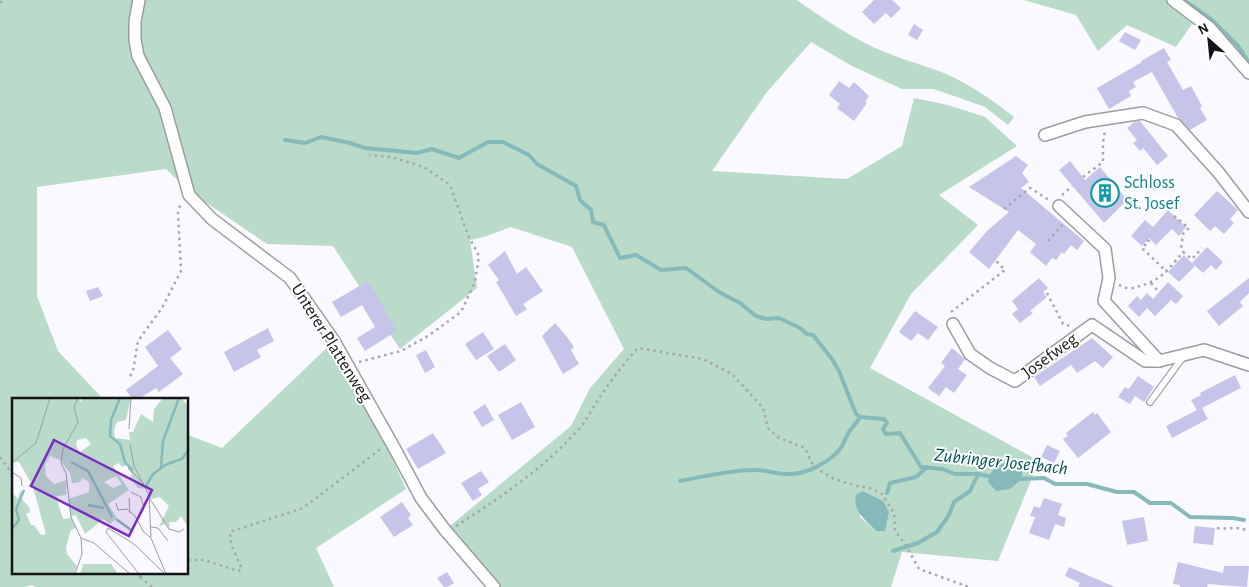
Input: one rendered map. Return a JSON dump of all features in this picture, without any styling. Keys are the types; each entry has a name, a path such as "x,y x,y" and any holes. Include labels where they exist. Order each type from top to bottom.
{"street":[{"name":"Unterer Plattenweg","path":"139,0 135,21 135,40 138,56 165,108 189,195 212,220 290,278 334,341 420,498 446,532 494,587"},
{"path":"1173,0 1210,28 1249,73"},
{"path":"1045,135 1085,122 1143,113 1176,125 1219,173 1249,212"},
{"path":"1059,206 1105,249 1109,280 1104,302 1159,361"},
{"name":"Josefweg","path":"952,324 970,354 990,368 1015,381 1092,325 1145,361 1159,361 1204,350 1249,365"}],"lane":[{"path":"1150,402 1184,355"}],"path":[{"path":"0,2 6,0"},
{"path":"1083,178 1103,162 1103,143 1107,118"},
{"path":"348,365 401,351 428,336 461,312 475,282 479,256 468,235 450,185 424,166 391,157 369,155"},
{"path":"1004,209 1030,188 1059,206"},
{"path":"130,376 134,371 138,341 162,308 181,271 178,213 181,202 189,195"},
{"path":"1048,241 1070,216"},
{"path":"1174,216 1189,228 1183,234 1181,248 1183,252 1192,259 1202,248"},
{"path":"1147,240 1149,241 1142,248 1167,272"},
{"path":"1109,280 1129,290 1151,283 1167,272 1183,252"},
{"path":"952,324 947,315 1005,270 996,261"},
{"path":"1151,283 1159,292"},
{"path":"1047,293 1063,324 1084,330"},
{"path":"446,532 494,501 536,470 580,428 598,400 638,348 703,359 732,374 763,408 768,428 777,437 805,448 814,467 834,479 870,488 882,494 894,513 895,531 905,544 919,569 969,587"},
{"path":"189,560 204,560 238,572 242,569 231,544 230,532 303,508 368,457 391,442"},
{"path":"0,457 12,473"},
{"path":"1217,528 1226,530 1236,526 1246,530"},
{"path":"136,574 152,587"},
{"path":"139,577 143,574"}],"green space":[{"path":"0,0 797,0 835,26 875,48 944,73 963,82 1014,117 1008,125 985,107 954,96 933,89 902,89 852,66 811,42 767,92 712,171 847,179 902,146 914,98 948,105 985,117 1017,146 939,195 978,225 911,294 870,368 1039,461 998,561 902,552 891,587 493,587 445,530 571,426 590,388 624,349 572,247 511,227 470,240 477,288 400,349 333,246 267,244 189,191 166,169 37,187 37,296 58,351 102,398 12,398 12,574 189,574 189,435 222,448 334,341 396,451 392,458 406,489 316,548 334,587 35,587 32,585 25,587 0,587","holes":["863,491 883,501 876,531 860,517"]},
{"path":"1024,0 1249,0 1249,61 1238,46 1199,14 1176,47 1127,25 1098,51 1076,15"}],"water":[{"path":"1004,463 1017,463 1022,472 1022,479 1010,489 996,491 988,482 989,478 993,470"},
{"path":"863,491 883,501 889,512 885,531 876,531 858,511 855,501 856,495"}],"building":[{"path":"874,0 892,0 901,8 891,18 886,13 874,24 862,12"},
{"path":"914,24 923,30 917,40 908,35"},
{"path":"1125,32 1141,40 1135,50 1119,41"},
{"path":"1164,48 1171,60 1167,62 1183,90 1191,86 1207,120 1190,130 1178,118 1152,72 1133,82 1136,87 1129,91 1131,96 1109,109 1097,88"},
{"path":"839,81 849,88 854,82 869,96 865,102 867,103 854,121 837,108 840,104 829,95"},
{"path":"1140,121 1168,156 1157,165 1143,148 1140,151 1133,143 1137,140 1127,128 1134,122"},
{"path":"1016,156 1028,165 1022,173 1029,182 1021,188 1084,241 1077,250 1071,245 1064,254 1062,252 1056,260 1052,258 1046,266 1030,252 1036,244 1018,230 989,269 969,252 987,231 1009,212 969,187"},
{"name":"Schloss St. Josef","path":"1070,161 1085,180 1100,167 1127,200 1104,223 1059,170"},
{"path":"1217,191 1238,210 1230,219 1234,223 1224,234 1215,226 1210,231 1194,215"},
{"path":"1168,210 1186,227 1179,236 1172,229 1156,245 1149,238 1142,246 1131,236 1145,220 1153,227"},
{"path":"1207,247 1223,262 1216,270 1211,265 1203,273 1192,263"},
{"path":"505,251 517,274 526,267 543,291 523,304 527,309 516,316 496,282 499,280 488,265"},
{"path":"1184,255 1195,266 1179,282 1168,272"},
{"path":"1039,278 1048,288 1043,292 1047,297 1030,311 1033,313 1020,323 1012,314 1018,309 1012,301"},
{"path":"1249,278 1249,293 1240,302 1243,306 1219,326 1207,311"},
{"path":"368,281 397,331 365,351 357,338 375,327 362,305 341,317 332,302"},
{"path":"1168,282 1183,296 1176,304 1171,300 1155,316 1147,308 1139,317 1128,306 1137,296 1141,300 1147,293 1153,299"},
{"path":"98,287 103,296 90,301 86,291"},
{"path":"915,311 938,327 928,340 918,333 911,341 899,332"},
{"path":"555,323 574,347 571,350 579,364 563,374 542,336"},
{"path":"268,328 274,341 257,350 261,357 234,372 224,352"},
{"path":"168,330 182,349 170,358 183,374 159,392 156,388 140,398 132,398 126,390 158,366 145,347"},
{"path":"483,332 494,349 476,360 465,344"},
{"path":"1092,338 1113,357 1103,368 1095,361 1077,373 1071,365 1040,386 1034,377"},
{"path":"505,344 516,360 499,372 487,356"},
{"path":"952,348 965,359 958,369 967,375 954,393 946,387 939,396 928,388 945,366 941,363"},
{"path":"426,350 435,367 425,373 416,355"},
{"path":"1235,375 1241,388 1202,408 1208,419 1172,438 1166,426 1197,410 1191,400 1201,395 1200,393"},
{"path":"1138,376 1154,387 1144,402 1135,396 1130,404 1118,397 1125,387 1129,389"},
{"path":"521,402 535,427 512,440 498,415"},
{"path":"485,404 494,420 482,427 473,412"},
{"path":"1093,412 1095,415 1097,413 1111,432 1078,458 1063,439 1068,436 1066,433"},
{"path":"433,433 446,453 418,469 406,449"},
{"path":"1047,445 1060,451 1054,463 1041,457"},
{"path":"481,471 489,482 478,489 482,495 473,501 461,483"},
{"path":"1044,498 1062,504 1058,515 1066,518 1064,527 1055,524 1049,540 1029,533 1035,517 1030,516 1034,506 1040,508"},
{"path":"402,502 411,515 408,518 413,525 394,537 380,517"},
{"path":"1144,517 1148,541 1127,545 1122,521"},
{"path":"1195,526 1215,528 1213,545 1193,543"},
{"path":"1178,562 1223,573 1224,566 1249,566 1247,587 1208,584 1207,587 1180,587 1180,585 1173,584"},
{"path":"1069,567 1115,587 1078,587 1080,583 1065,576"},
{"path":"447,572 454,583 444,587 437,578"}],"waterway":[{"path":"1184,0 1212,20 1238,46 1249,63"},
{"name":"Zubringer Josefbach","path":"285,140 305,143 321,137 365,148 417,153 432,149 459,158 488,142 503,142 529,155 537,164 576,186 580,200 591,210 593,222 604,225 620,258 636,255 661,270 686,268 719,292 740,303 756,316 766,319 779,318 800,328 807,334 813,335 839,371 856,414 860,417 884,419 887,423 883,429 886,434 900,433 921,467 942,469 955,474 978,474 992,477"},
{"path":"680,481 747,470 787,474 810,470 838,452 860,417"},
{"path":"887,493 890,483 916,477 927,467"},
{"path":"893,551 918,543 937,532 949,515 954,502 970,491 978,474"},
{"name":"Zubringer Josefbach","path":"1019,479 1044,478 1055,484 1087,484 1117,492 1134,492 1150,503 1171,503 1190,517 1244,520"}],"place":[{"name":"Schloss St. Josef","path":"1105,193"}]}
